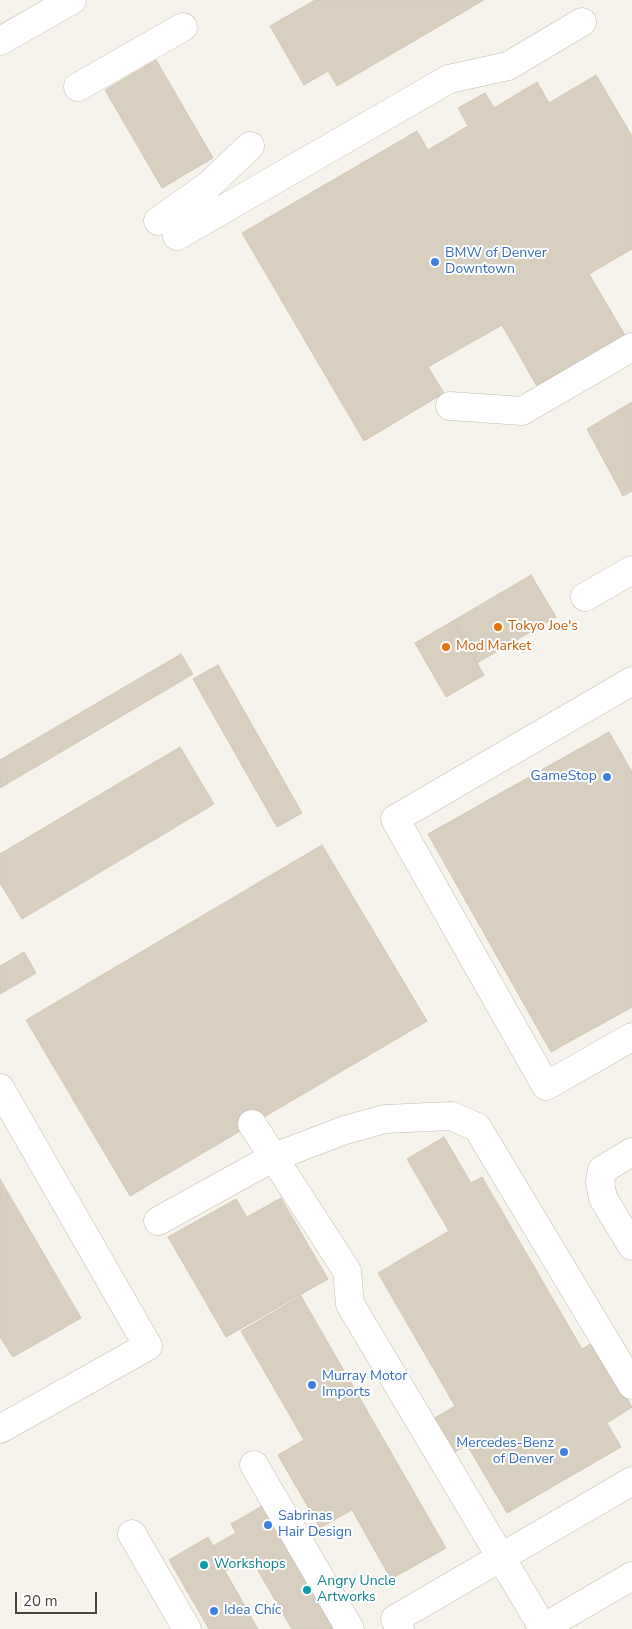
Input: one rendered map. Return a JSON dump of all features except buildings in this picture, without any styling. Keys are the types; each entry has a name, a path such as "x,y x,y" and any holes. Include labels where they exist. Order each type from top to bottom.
{"street":[{"path":"0,41 72,0"},
{"path":"250,146 167,228 449,79 508,66 582,22"},
{"path":"78,87 183,27"},
{"path":"450,406 522,411 632,347"},
{"path":"585,597 632,570"},
{"path":"628,692 395,819 546,1086 632,1037"},
{"path":"0,1088 148,1346 0,1429"},
{"path":"158,1221 274,1157 345,1130 384,1119 451,1116 477,1128 632,1385"},
{"path":"252,1124 346,1271 350,1304 502,1556 542,1628 632,1576"},
{"path":"632,1152 602,1170 600,1182 603,1198 632,1246"},
{"path":"254,1465 350,1629"},
{"path":"400,1629 395,1619 632,1481"},
{"path":"132,1534 187,1629"}],"place":[{"name":"BMW of Denver Downtown","path":"435,262"},
{"name":"Tokyo Joe's","path":"498,627"},
{"name":"Mod Market","path":"446,647"},
{"name":"GameStop","path":"607,777"},
{"name":"Murray Motor Imports","path":"312,1385"},
{"name":"Mercedes-Benz of Denver","path":"564,1452"},
{"name":"Sabrinas Hair Design","path":"268,1525"},
{"name":"Workshops","path":"204,1565"},
{"name":"Angry Uncle Artworks","path":"307,1590"},
{"name":"Idea Chíc","path":"214,1611"}]}
